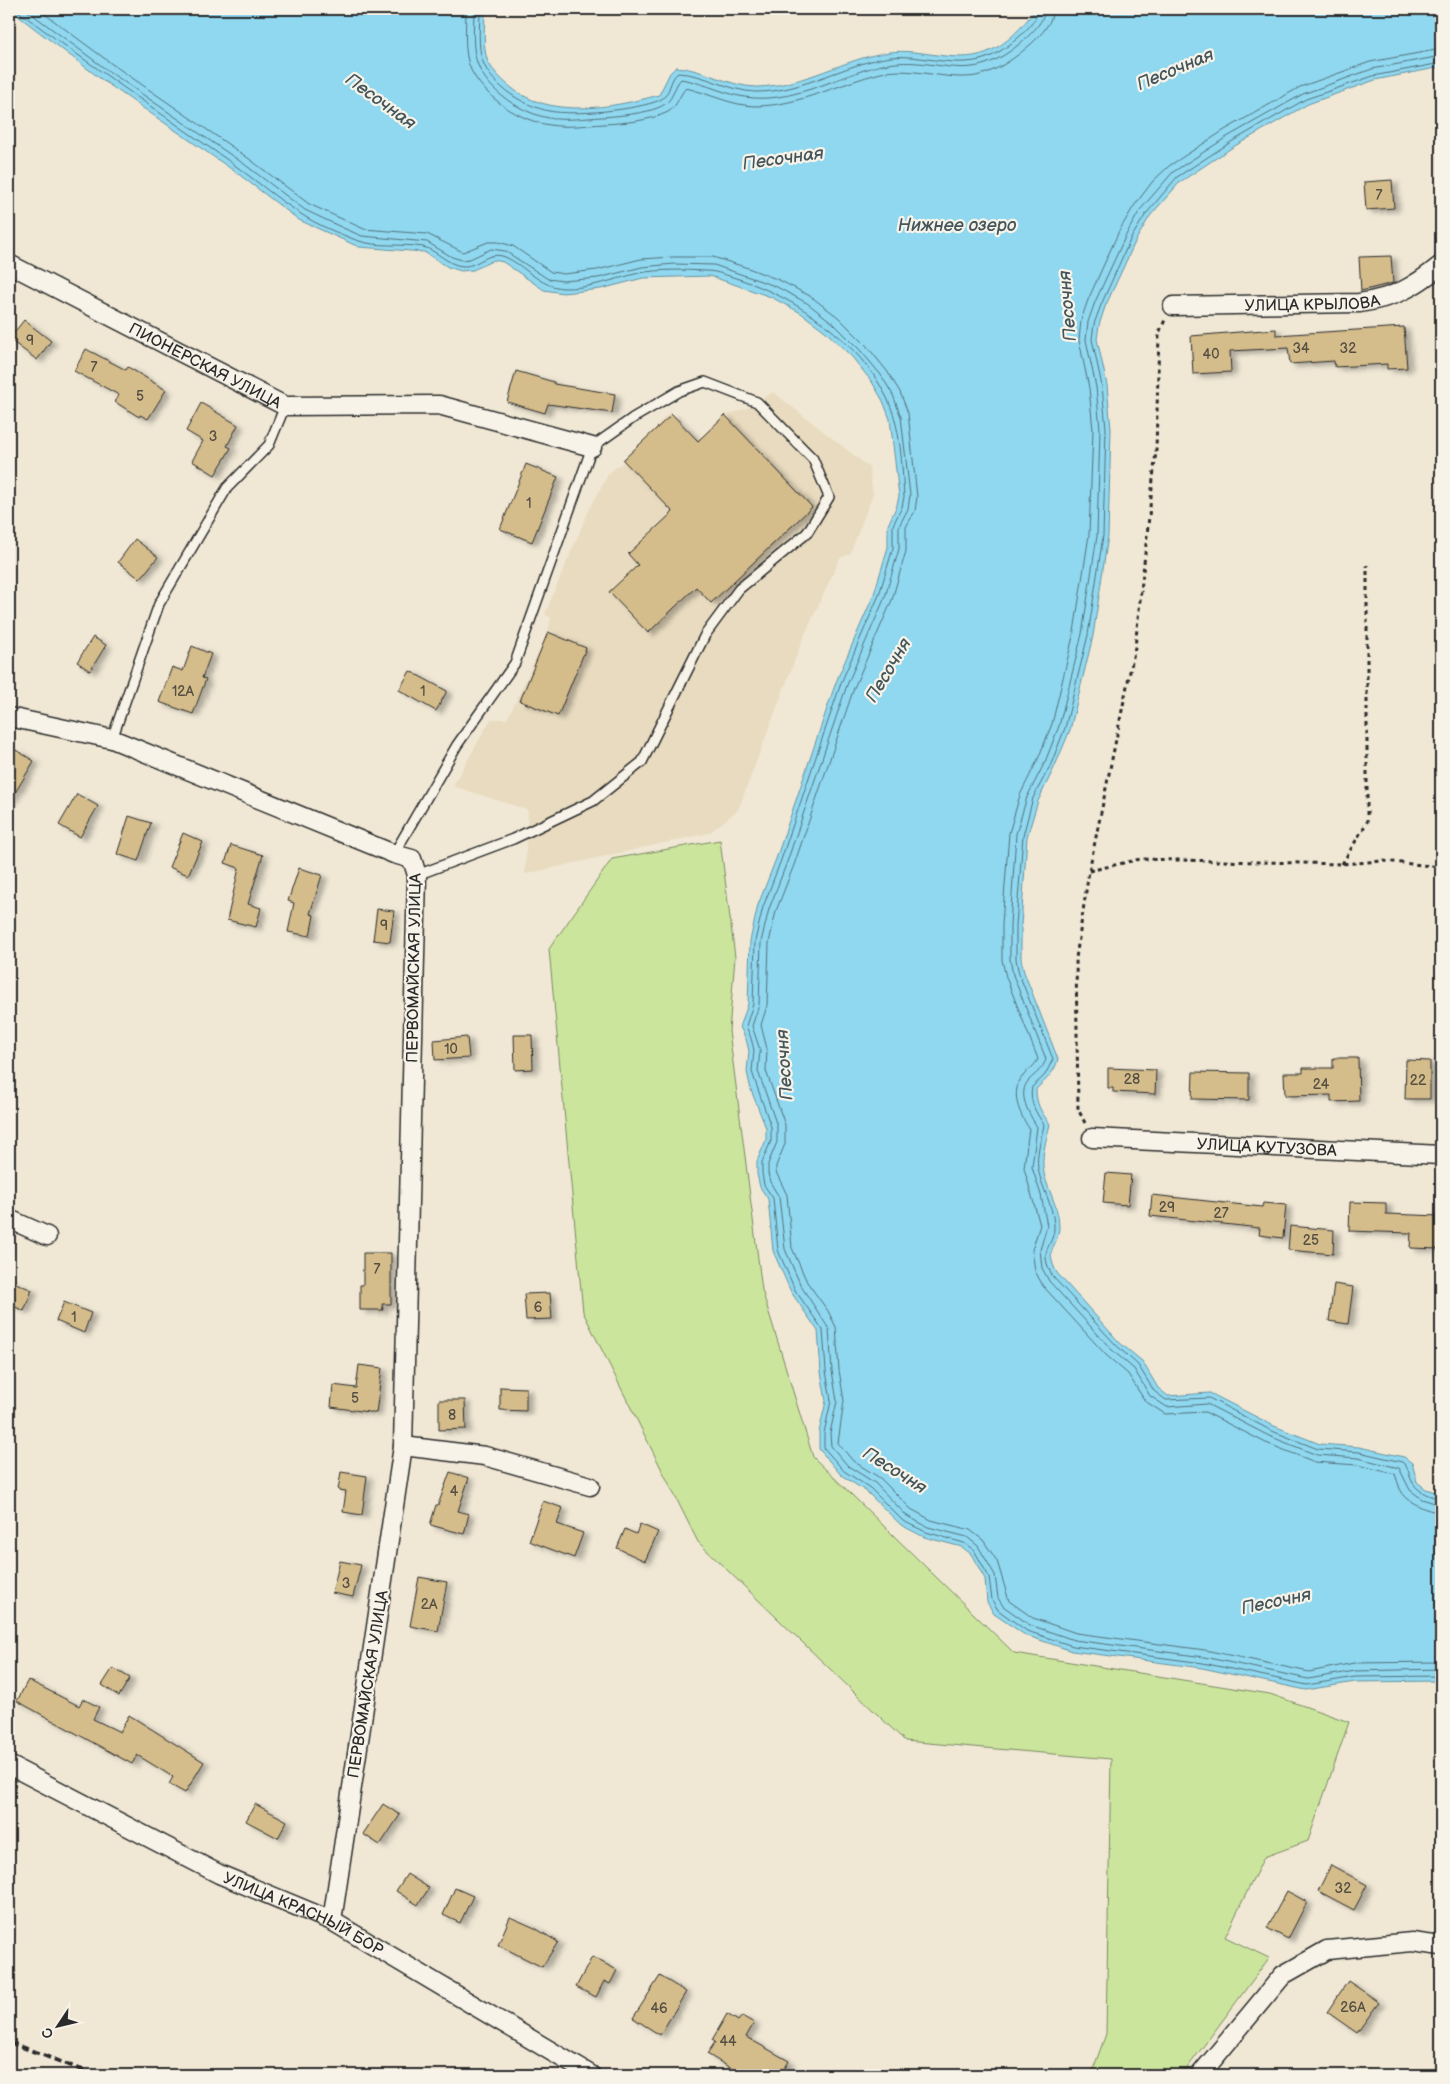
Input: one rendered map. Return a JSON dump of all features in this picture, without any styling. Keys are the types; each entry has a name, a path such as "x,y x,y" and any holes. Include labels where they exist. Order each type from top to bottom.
{"street":[{"name":"ПИОНЕРСКАЯ УЛИЦА","path":"9,264 285,406 439,405 592,447"},
{"name":"УЛИЦА КРЫЛОВА","path":"1173,306 1359,303 1382,300 1403,292 1441,265"},
{"name":"ПЕРВОМАЙСКАЯ УЛИЦА","path":"9,717 112,739 394,854 412,859 417,874 403,1446 332,1921"},
{"name":"УЛИЦА КУТУЗОВА","path":"1092,1138 1441,1155"},
{"path":"9,1219 47,1236"},
{"path":"403,1446 485,1456 590,1486"},
{"name":"УЛИЦА КРАСНЫЙ БОР","path":"9,1765 219,1874 332,1921 591,2075"},
{"path":"1200,2075 1283,1975 1327,1950 1412,1942 1441,1946"}],"lane":[{"path":"394,854 457,745 516,663 592,447 633,418 679,391 704,382 757,402 813,459 829,497 807,533 739,589 705,635 642,762 594,801 513,839 417,874"},
{"path":"112,739 159,604 227,488 269,445 285,406"}],"path":[{"path":"1092,1138 1078,1109 1076,958 1089,870 1135,647 1156,451 1159,332 1173,306"},
{"path":"1341,864 1367,822 1367,564"},
{"path":"1089,870 1140,859 1341,864 1383,861 1441,867"}],"shaded area":[{"path":"773,392 869,467 873,494 850,554 840,558 802,641 738,810 709,833 525,874 528,810 453,786 491,719 507,719 517,699 548,632 551,618 545,614 588,512 609,473 626,460 670,412 698,440 727,415 747,408"}],"green space":[{"path":"720,840 735,957 729,1031 762,1290 813,1457 1014,1653 1270,1694 1349,1722 1308,1841 1264,1857 1225,1937 1269,1958 1182,2075 1091,2075 1106,2034 1111,1759 905,1741 698,1542 583,1312 549,949 612,859"}],"water":[{"name":"Нижнее озеро","path":"9,9 485,9 484,43 486,56 495,72 508,85 524,96 542,103 580,108 621,104 659,95 670,73 676,67 697,71 737,84 757,87 791,82 873,55 890,52 902,51 962,57 974,56 993,50 1007,40 1020,29 1036,9 1441,9 1441,67 1375,80 1308,104 1233,147 1180,182 1150,216 1136,240 1105,307 1097,339 1107,385 1111,429 1108,536 1093,636 1070,730 1038,801 1027,837 1021,926 1021,959 1024,972 1058,1059 1057,1064 1047,1079 1036,1089 1040,1108 1050,1124 1044,1150 1043,1166 1057,1210 1059,1226 1051,1258 1057,1273 1120,1343 1142,1361 1158,1388 1168,1396 1210,1393 1274,1426 1320,1444 1359,1447 1404,1457 1412,1463 1417,1482 1426,1489 1441,1494 1441,1681 1355,1682 1306,1690 1202,1668 1072,1651 1025,1635 994,1614 987,1602 985,1579 971,1554 962,1547 924,1537 901,1525 867,1492 841,1475 819,1449 819,1432 826,1401 821,1372 818,1331 791,1292 773,1251 768,1199 760,1187 757,1174 757,1161 766,1140 766,1128 751,1090 747,1072 749,1051 740,1027 748,1004 750,941 758,905 776,859 836,682 874,594 888,547 888,525 899,496 890,419 883,401 872,382 852,357 825,331 801,313 771,297 710,276 643,278 601,289 563,293 544,290 503,262 494,260 473,270 461,271 448,267 424,252 359,247 299,220 237,173 101,79"}],"building":[{"path":"1392,180 1394,208 1366,210 1364,182"},
{"path":"1391,256 1393,283 1361,291 1359,257"},
{"path":"24,320 51,341 37,360 9,339"},
{"path":"1404,327 1407,368 1387,369 1387,364 1335,367 1334,361 1290,364 1288,348 1230,351 1231,372 1193,374 1191,336 1276,329 1276,335"},
{"path":"86,349 126,370 128,367 166,390 148,419 140,415 139,417 115,402 119,395 74,371"},
{"path":"516,371 554,382 554,384 615,394 612,413 548,404 545,413 507,402"},
{"path":"201,403 238,425 227,446 231,448 215,475 192,461 203,441 186,431"},
{"path":"672,414 698,441 725,415 812,507 711,603 696,587 648,633 609,592 638,565 628,554 673,512 623,460"},
{"path":"526,464 558,477 532,542 500,529"},
{"path":"135,539 158,557 140,579 118,562"},
{"path":"548,632 586,648 558,716 520,701"},
{"path":"93,637 106,645 90,671 77,662"},
{"path":"192,646 211,654 202,678 206,679 193,714 159,702 172,667 183,671"},
{"path":"410,671 447,691 436,711 399,690"},
{"path":"16,750 34,761 9,803 9,763"},
{"path":"77,794 98,806 80,837 59,825"},
{"path":"129,816 151,823 138,861 117,854"},
{"path":"183,833 203,842 188,875 169,867"},
{"path":"231,845 263,855 248,904 261,908 256,927 227,920 239,868 225,863"},
{"path":"299,868 322,875 310,914 314,915 310,936 288,932 294,903 288,901"},
{"path":"377,909 394,911 390,942 373,940"},
{"path":"514,1035 532,1035 533,1069 515,1070"},
{"path":"467,1037 469,1058 435,1060 434,1040"},
{"path":"1333,1058 1358,1058 1359,1101 1331,1102 1331,1095 1285,1096 1284,1073 1303,1073 1303,1068 1333,1068"},
{"path":"1406,1060 1430,1061 1430,1099 1405,1099"},
{"path":"1108,1068 1156,1070 1155,1094 1113,1092 1113,1088 1108,1088"},
{"path":"1193,1072 1249,1073 1249,1100 1192,1099"},
{"path":"1106,1173 1131,1175 1128,1205 1103,1203"},
{"path":"1152,1195 1262,1207 1263,1203 1286,1205 1283,1238 1259,1235 1260,1228 1150,1216"},
{"path":"1350,1202 1386,1203 1386,1214 1441,1216 1440,1249 1410,1248 1411,1233 1349,1231"},
{"path":"1290,1226 1334,1230 1333,1254 1288,1250"},
{"path":"363,1253 391,1253 391,1304 382,1304 383,1310 360,1310 360,1285 363,1285"},
{"path":"9,1280 32,1290 24,1311 9,1304"},
{"path":"1334,1284 1353,1287 1348,1324 1329,1321"},
{"path":"550,1293 552,1319 526,1320 524,1294"},
{"path":"64,1302 91,1313 84,1333 56,1321"},
{"path":"359,1365 382,1368 376,1413 331,1407 333,1385 356,1388"},
{"path":"500,1387 526,1388 526,1411 500,1410"},
{"path":"439,1400 465,1400 466,1429 439,1430"},
{"path":"341,1472 367,1476 362,1515 343,1512 346,1491 338,1490"},
{"path":"450,1472 469,1478 458,1511 469,1514 464,1534 430,1525"},
{"path":"543,1501 563,1508 557,1524 583,1533 574,1558 529,1541"},
{"path":"640,1524 658,1532 645,1561 617,1548 625,1529 636,1534"},
{"path":"340,1561 361,1565 353,1597 332,1593"},
{"path":"419,1577 447,1582 438,1631 410,1626"},
{"path":"113,1668 130,1678 119,1696 102,1685"},
{"path":"28,1680 79,1706 83,1699 99,1707 93,1719 120,1732 129,1715 204,1762 185,1793 169,1784 173,1777 137,1755 132,1764 17,1701"},
{"path":"255,1804 287,1821 278,1838 246,1821"},
{"path":"383,1804 400,1815 380,1845 363,1834"},
{"path":"1331,1865 1367,1885 1354,1910 1318,1891"},
{"path":"407,1874 429,1888 418,1905 396,1891"},
{"path":"455,1888 473,1896 460,1923 443,1915"},
{"path":"1287,1891 1307,1902 1288,1939 1267,1928"},
{"path":"510,1917 535,1928 558,1942 542,1967 498,1945"},
{"path":"592,1957 617,1970 610,1984 604,1981 596,1997 576,1987"},
{"path":"660,1976 686,1992 660,2035 633,2018"},
{"path":"1348,1981 1379,2002 1357,2033 1327,2012"},
{"path":"727,2014 738,2021 742,2016 754,2023 746,2037 789,2061 781,2075 742,2075 707,2054 715,2042 712,2040"}],"railway":[{"path":"9,2042 95,2075"}],"water label":[{"name":"Песочная","path":"1175,69"},
{"name":"Песочная","path":"381,101"},
{"name":"Песочная","path":"783,158"},
{"name":"Песочня","path":"1067,306"},
{"name":"Песочня","path":"888,670"},
{"name":"Песочня","path":"784,1065"},
{"name":"Песочня","path":"895,1470"},
{"name":"Песочня","path":"1276,1601"}]}
